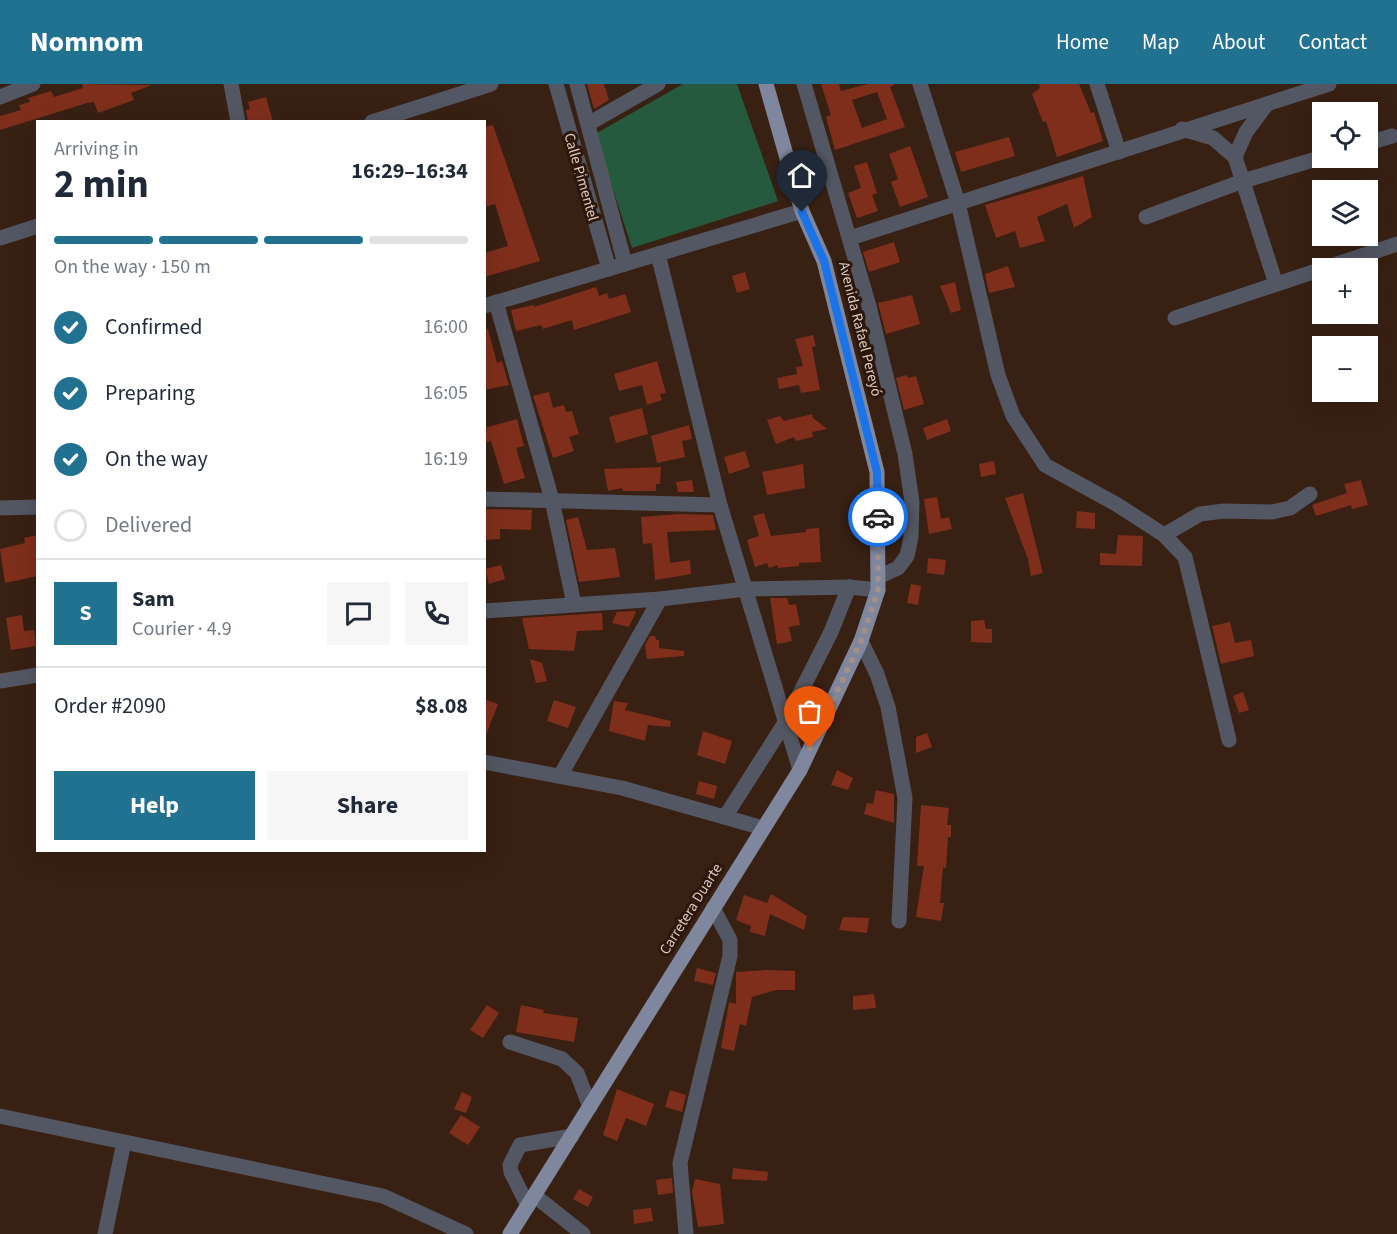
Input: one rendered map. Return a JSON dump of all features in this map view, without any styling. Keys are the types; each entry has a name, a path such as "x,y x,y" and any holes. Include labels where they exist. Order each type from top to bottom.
{"main road":[{"name":"Avenida Rafael Pereyó","path":"766,84 802,212 824,261 877,472 878,583"},
{"name":"Carretera Duarte","path":"510,1234 800,770 861,641 878,583"}],"street":[{"path":"0,97 33,84"},
{"path":"231,84 238,120"},
{"path":"378,120 491,84"},
{"name":"Calle Pimentel","path":"556,84 609,268"},
{"name":"Calle Pimentel","path":"577,84 625,264"},
{"path":"588,124 658,84"},
{"path":"486,611 660,599 746,589 849,587 878,583 898,568 907,556 911,537 912,502 905,454 849,238 804,84"},
{"path":"920,84 958,203 998,375 1013,416 1029,444 1045,465 1116,504 1164,535 1185,556 1229,740"},
{"path":"1096,84 1119,152"},
{"path":"849,238 1119,152 1182,129 1268,104 1304,88 1329,84"},
{"path":"1235,157 1246,132 1268,104"},
{"path":"1182,129 1213,138 1235,157 1276,284"},
{"path":"1378,140 1392,136"},
{"path":"1146,218 1243,181 1312,160"},
{"path":"574,604 552,500 490,304 802,212"},
{"path":"0,238 36,227"},
{"path":"1175,318 1397,244"},
{"path":"658,254 720,505 800,770"},
{"path":"1164,535 1200,514 1224,511 1272,512 1290,508 1310,494"},
{"path":"486,499 720,505"},
{"path":"0,508 36,507"},
{"path":"725,818 786,721 831,632 849,587"},
{"path":"560,776 660,599"},
{"path":"861,641 877,674 888,707 905,798 899,921"},
{"path":"0,681 36,675"},
{"path":"486,762 622,788 763,828"},
{"path":"686,1234 680,1163 730,956 730,940 713,908"},
{"path":"510,1042 562,1059 577,1073 590,1107"},
{"path":"0,1116 383,1196 466,1234"},
{"path":"572,1136 520,1145 516,1151 511,1172 531,1201 583,1234"},
{"path":"105,1234 124,1142"}],"green space":[{"path":"683,84 737,84 778,201 632,248 595,134"}],"building":[{"path":"82,84 152,85 131,93 134,100 98,113 94,102 87,103 0,130 0,116 21,110 19,105 30,102 28,98 51,91 54,97 83,88"},
{"path":"587,84 604,84 609,100 594,109"},
{"path":"821,84 839,84 841,91 868,84 895,84 890,87 905,127 835,150 826,117 831,115","holes":["877,92 887,119 862,128 852,100"]},
{"path":"1039,84 1079,84 1091,113 1094,112 1103,141 1057,157 1046,121 1043,122 1032,94 1040,88"},
{"path":"266,97 272,120 248,120 246,110 250,109 248,102"},
{"path":"493,125 540,261 486,276 486,252 508,246 495,204 486,206 486,127"},
{"path":"1009,137 1015,156 961,172 955,152"},
{"path":"910,146 928,197 900,207 891,182 898,179 889,154"},
{"path":"867,162 877,193 872,195 878,211 857,218 848,193 861,188 854,166"},
{"path":"1083,176 1092,217 1074,228 1067,204 1037,217 1045,241 1020,248 1015,231 996,238 985,205"},
{"path":"894,242 900,262 869,272 863,252"},
{"path":"1008,266 1015,287 989,293 985,274"},
{"path":"745,272 750,289 737,293 732,276"},
{"path":"955,282 961,310 951,313 940,286"},
{"path":"596,287 599,296 607,293 609,299 625,294 631,312 574,330 572,320 543,329 541,325 516,331 511,310 534,305 534,307"},
{"path":"912,295 920,324 886,334 878,303"},
{"path":"488,329 497,363 502,361 509,385 486,390 486,330"},
{"path":"813,335 816,346 812,347 820,390 801,393 799,385 779,389 777,378 797,374 796,367 803,366 795,339"},
{"path":"657,361 666,393 660,394 662,400 647,405 642,385 619,391 614,374"},
{"path":"907,375 908,378 916,376 924,404 904,410 896,378"},
{"path":"549,392 553,408 564,405 566,412 572,411 579,434 569,437 574,451 553,458 533,396"},
{"path":"642,408 648,434 616,443 609,417"},
{"path":"812,414 813,418 827,429 812,432 813,437 796,441 794,437 776,444 767,420 780,416 784,421"},
{"path":"517,419 524,446 516,448 525,478 504,484 491,441 486,442 486,427"},
{"path":"947,419 951,431 927,440 923,428"},
{"path":"689,425 692,439 682,441 685,457 657,463 651,436"},
{"path":"745,451 750,467 729,474 724,457"},
{"path":"994,461 996,474 981,477 979,464"},
{"path":"803,464 805,488 767,495 762,472"},
{"path":"661,467 660,484 656,484 656,491 623,491 622,488 608,491 604,469"},
{"path":"692,480 694,492 678,492 676,482"},
{"path":"1361,480 1368,505 1352,509 1351,505 1316,516 1312,505 1347,493 1344,484"},
{"path":"1023,493 1043,573 1031,576 1028,559 1005,498"},
{"path":"937,497 941,519 949,517 952,529 929,534 924,499"},
{"path":"486,509 532,510 531,530 500,529 500,539 486,540"},
{"path":"1077,511 1095,513 1095,529 1076,528"},
{"path":"764,513 771,536 806,532 806,529 819,528 821,562 799,563 799,566 778,568 778,565 769,568 767,563 755,567 747,540 759,536 753,516"},
{"path":"679,514 713,515 716,530 667,532 670,563 690,560 691,574 655,580 652,543 643,544 641,517"},
{"path":"578,517 587,550 615,548 620,577 579,582 566,520"},
{"path":"36,535 36,576 5,583 0,549 25,543 24,538"},
{"path":"1118,535 1143,536 1142,566 1100,565 1100,553 1116,554"},
{"path":"928,558 946,560 944,575 927,573"},
{"path":"501,565 505,579 489,584 486,569"},
{"path":"911,584 921,586 918,605 907,603"},
{"path":"770,598 787,598 789,605 796,604 800,625 789,627 792,641 777,644"},
{"path":"617,612 636,612 629,627 612,623"},
{"path":"602,613 603,630 577,631 574,651 529,649 522,618"},
{"path":"22,615 24,631 34,630 36,646 11,650 6,618"},
{"path":"984,620 986,629 992,629 992,643 971,642 971,621"},
{"path":"1230,622 1235,643 1251,640 1254,656 1221,664 1212,626"},
{"path":"650,636 655,636 656,640 659,640 659,648 684,651 684,656 647,659 645,645"},
{"path":"530,659 542,663 547,681 536,683"},
{"path":"1243,692 1249,710 1239,713 1233,696"},
{"path":"486,700 498,704 486,735"},
{"path":"554,700 576,707 568,728 547,721"},
{"path":"614,701 628,703 625,710 671,721 670,727 648,725 645,741 609,731"},
{"path":"703,731 732,741 725,764 697,755"},
{"path":"927,733 932,747 916,753 916,737"},
{"path":"837,770 853,778 848,790 831,785"},
{"path":"699,781 717,786 714,799 696,794"},
{"path":"876,790 894,794 894,823 864,814 867,803 873,804"},
{"path":"921,805 949,808 947,825 951,825 951,837 948,837 946,868 943,867 940,903 944,903 941,921 916,917 924,866 917,866"},
{"path":"771,894 807,916 804,930 770,914 765,936 750,932 751,926 736,920 744,895 767,903"},
{"path":"843,917 869,918 867,933 839,930"},
{"path":"697,968 716,973 713,985 694,981"},
{"path":"795,971 795,990 776,990 752,997 746,1026 740,1024 734,1051 721,1048 729,1002 736,1004 736,972"},
{"path":"874,994 876,1008 853,1010 853,996"},
{"path":"487,1005 499,1013 483,1038 470,1030"},
{"path":"521,1005 544,1010 543,1013 578,1018 574,1042 516,1032"},
{"path":"617,1089 654,1104 646,1126 626,1118 617,1141 603,1135"},
{"path":"670,1090 686,1095 682,1112 665,1107"},
{"path":"462,1092 472,1097 466,1113 454,1109"},
{"path":"461,1115 480,1127 468,1145 449,1133"},
{"path":"733,1168 768,1172 767,1181 732,1179"},
{"path":"672,1178 673,1193 658,1195 656,1180"},
{"path":"695,1179 720,1184 724,1224 698,1227 692,1192"},
{"path":"579,1189 593,1197 588,1207 573,1199"},
{"path":"651,1208 653,1221 634,1224 633,1210"}],"way so far":[{"path":"810,748 861,641 878,590 878,517"}],"route":[{"path":"802,212 824,261 877,472 878,517"}]}
